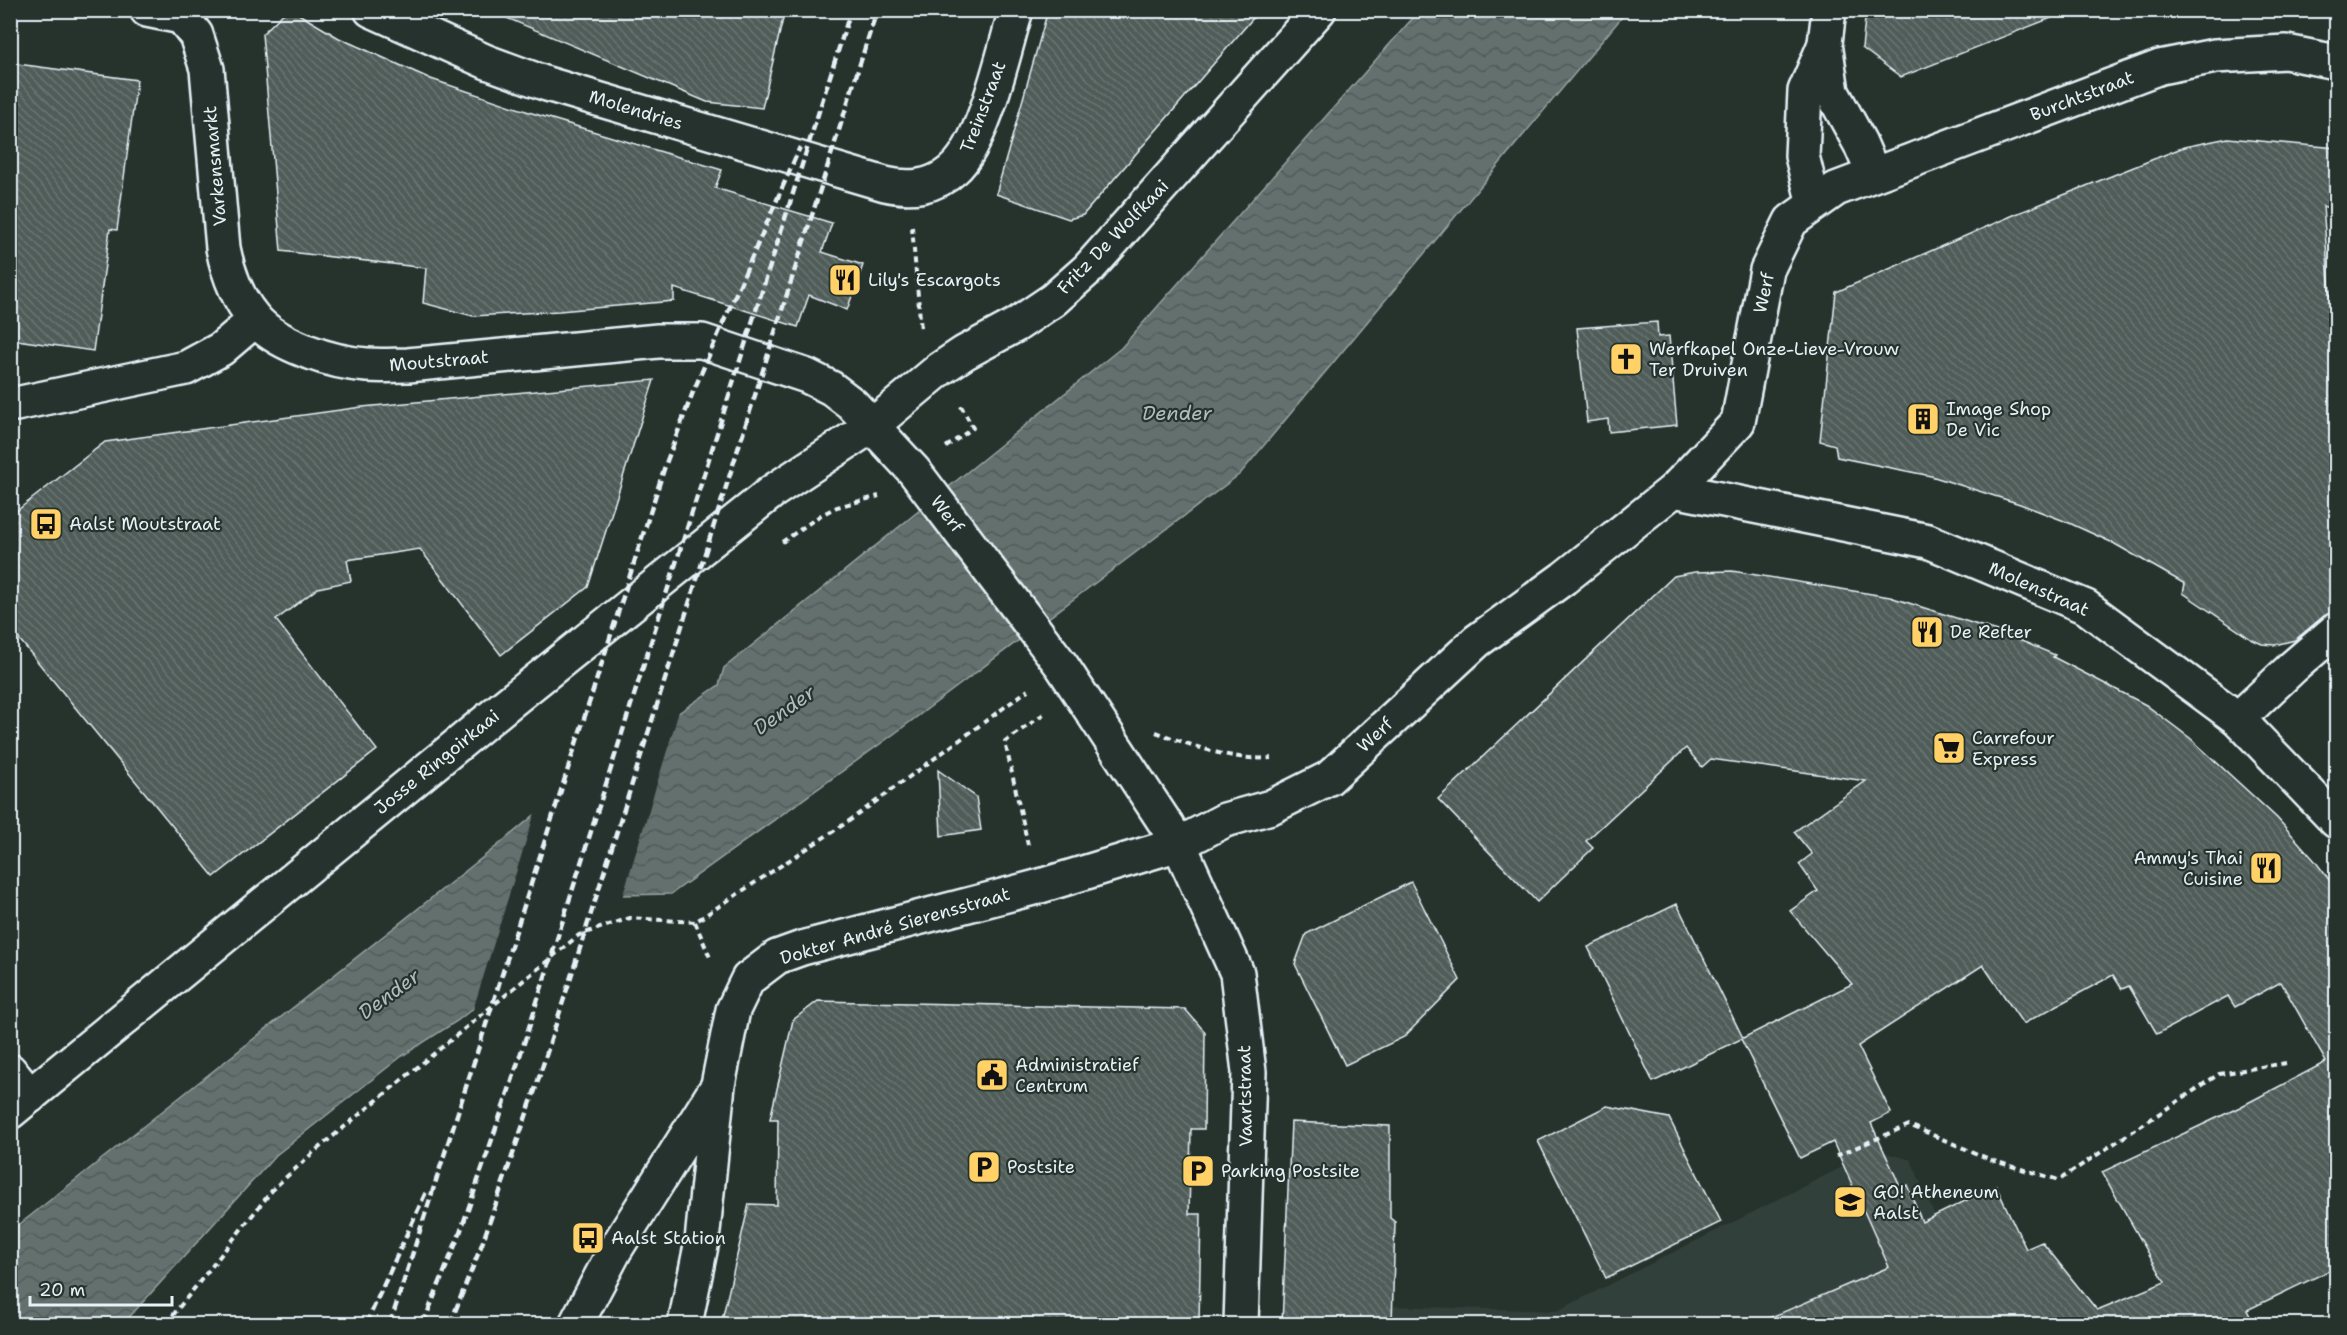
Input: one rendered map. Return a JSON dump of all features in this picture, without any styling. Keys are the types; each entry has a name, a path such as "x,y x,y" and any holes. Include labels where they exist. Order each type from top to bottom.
{"street":[{"path":"147,10 184,14"},
{"name":"Molendries","path":"371,10 476,57 547,84 885,184 909,188"},
{"name":"Treinstraat","path":"909,188 933,183 946,177 965,158 990,100 1016,10"},
{"name":"Fritz De Wolfkaai","path":"873,425 940,369 964,353 1016,325 1053,300 1088,269 1319,10"},
{"path":"1825,196 1802,156 1805,91 1825,42 1829,10"},
{"name":"Varkensmarkt","path":"184,14 196,35 207,69 223,248 227,266 243,303 255,320"},
{"path":"1825,42 1832,92 1860,143 1873,173"},
{"name":"Burchtstraat","path":"1825,196 1873,173 2160,67 2215,56 2286,52 2337,62"},
{"name":"Werf","path":"873,425 914,471 1062,666 1179,843 1225,820 1271,807 1329,778 1477,641 1564,578 1674,490 1738,422 1767,270 1791,221 1825,196"},
{"path":"12,407 186,368 221,349 255,320"},
{"name":"Moutstraat","path":"255,320 274,334 301,348 332,359 367,365 408,365 658,341 702,341 807,376 831,388 852,404 873,425"},
{"name":"Josse Ringoirkaai","path":"20,1104 506,705 773,491 873,425"},
{"name":"Molenstraat","path":"1674,490 1928,541 2086,607 2238,719 2337,821"},
{"path":"2238,719 2293,667 2337,630"},
{"name":"Dokter André Sierensstraat","path":"688,1310 702,1241 718,1086 733,1010 748,979 777,957 802,948 1037,887 1179,843"},
{"name":"Vaartstraat","path":"1179,843 1237,973 1249,1072 1241,1324"},
{"path":"10,1071 20,1104"},
{"path":"576,1324 615,1250 718,1086"},
{"path":"666,1324 688,1310"}],"path":[{"path":"909,188 918,314 923,334"},
{"path":"943,450 973,428 956,396"},
{"path":"166,1324 274,1188 315,1151 579,935 630,918 695,922 849,821 1031,688"},
{"path":"1029,852 1005,742 1038,718"},
{"path":"1156,732 1207,751 1233,757 1276,758"},
{"path":"1836,1156 1909,1125 1994,1161 2059,1180 2219,1074 2286,1063"}],"shaded area":[{"name":"GO! Atheneum Aalst","path":"1876,1150 1911,1160 1982,1324 1283,1324 1284,1303 1557,1311"}],"water":[{"name":"Dender","path":"1419,11 1627,11 1240,474 894,734 671,894 620,895 457,1021 402,1056 276,1155 123,1324 11,1324 11,1231 551,801 719,685 724,668 1121,348"}],"pier":[{"path":"680,708 622,898 472,1013 536,809"}],"building":[{"path":"287,10 292,10 339,38 431,79 532,113 722,170 715,188 832,223 822,252 863,265 847,310 809,295 798,327 674,288 674,301 473,316 423,303 426,268 281,251 262,34"},
{"path":"488,10 785,10 762,108 707,102"},
{"path":"1048,10 1260,10 1083,215 1069,219 996,194"},
{"path":"1866,10 2063,10 2064,13 1901,77 1862,48"},
{"path":"10,63 137,80 117,230 110,229 93,351 10,339"},
{"path":"2228,138 2337,148 2337,211 2323,206 2332,319 2337,318 2337,612 2324,616 2295,640 2275,645 2262,644 2251,639 2183,593 2185,584 2113,543 2067,522 2020,504 1931,476 1837,457 1835,445 1820,441 1836,292 2016,214 2184,147"},
{"name":"Werfkapel Onze-Lieve-Vrouw Ter Druiven","path":"1657,322 1658,337 1669,336 1677,425 1609,432 1608,419 1587,422 1577,328"},
{"path":"654,380 588,587 501,655 420,549 347,560 351,581 318,588 276,620 377,750 214,877 10,628 10,516 105,442 362,407"},
{"path":"1732,571 1890,597 2000,632 2055,655 2053,657 2146,705 2190,738 2277,818 2337,890 2337,1267 2247,1310 2254,1324 1755,1324 1889,1267 1833,1142 1800,1158 1741,1039 1653,1082 1588,947 1677,904 1743,1038 1852,984 1790,911 1818,891 1799,864 1812,854 1794,832 1866,781 1711,759 1702,767 1686,748 1586,841 1593,848 1537,902 1438,799 1674,576 1695,572","holes":["1983,965 2023,1024 2113,975 2122,989 2129,986 2157,1034 2228,996 2235,1007 2281,982 2326,1062 2240,1107 2102,1172 2165,1282 2097,1310 2042,1242 2026,1249 1996,1186 1922,1222 1907,1185 1901,1188 1871,1123 1891,1113 1858,1046"]},
{"path":"938,770 976,797 981,830 941,836"},
{"path":"1411,882 1460,980 1404,1037 1345,1065 1295,964 1306,934"},
{"path":"818,1001 1185,1009 1205,1032 1204,1129 1191,1129 1189,1214 1201,1214 1199,1324 721,1324 749,1204 777,1205 778,1119 770,1119 793,1020"},
{"path":"1607,1106 1669,1118 1721,1222 1606,1278 1538,1141"},
{"path":"1291,1122 1390,1126 1390,1218 1395,1222 1392,1324 1282,1324"}],"railway":[{"path":"423,1324 460,1233 512,1081 851,10"},
{"path":"450,1324 482,1244 536,1087 877,10"},
{"path":"390,1324 665,466 693,392 800,147"},
{"path":"366,1324 426,1192"}],"place":[{"name":"Lily's Escargots","path":"845,280"},
{"name":"Werfkapel Onze-Lieve-Vrouw Ter Druiven","path":"1626,359"},
{"name":"Image Shop De Vic","path":"1923,419"},
{"name":"Aalst Moutstraat","path":"46,524"},
{"name":"De Refter","path":"1927,632"},
{"name":"Carrefour Express","path":"1949,748"},
{"name":"Ammy's Thai Cuisine","path":"2266,868"},
{"name":"Administratief Centrum","path":"992,1075"},
{"name":"Postsite","path":"984,1167"},
{"name":"Parking Postsite","path":"1198,1171"},
{"name":"GO! Atheneum Aalst","path":"1850,1202"},
{"name":"Aalst Station","path":"588,1238"}]}
